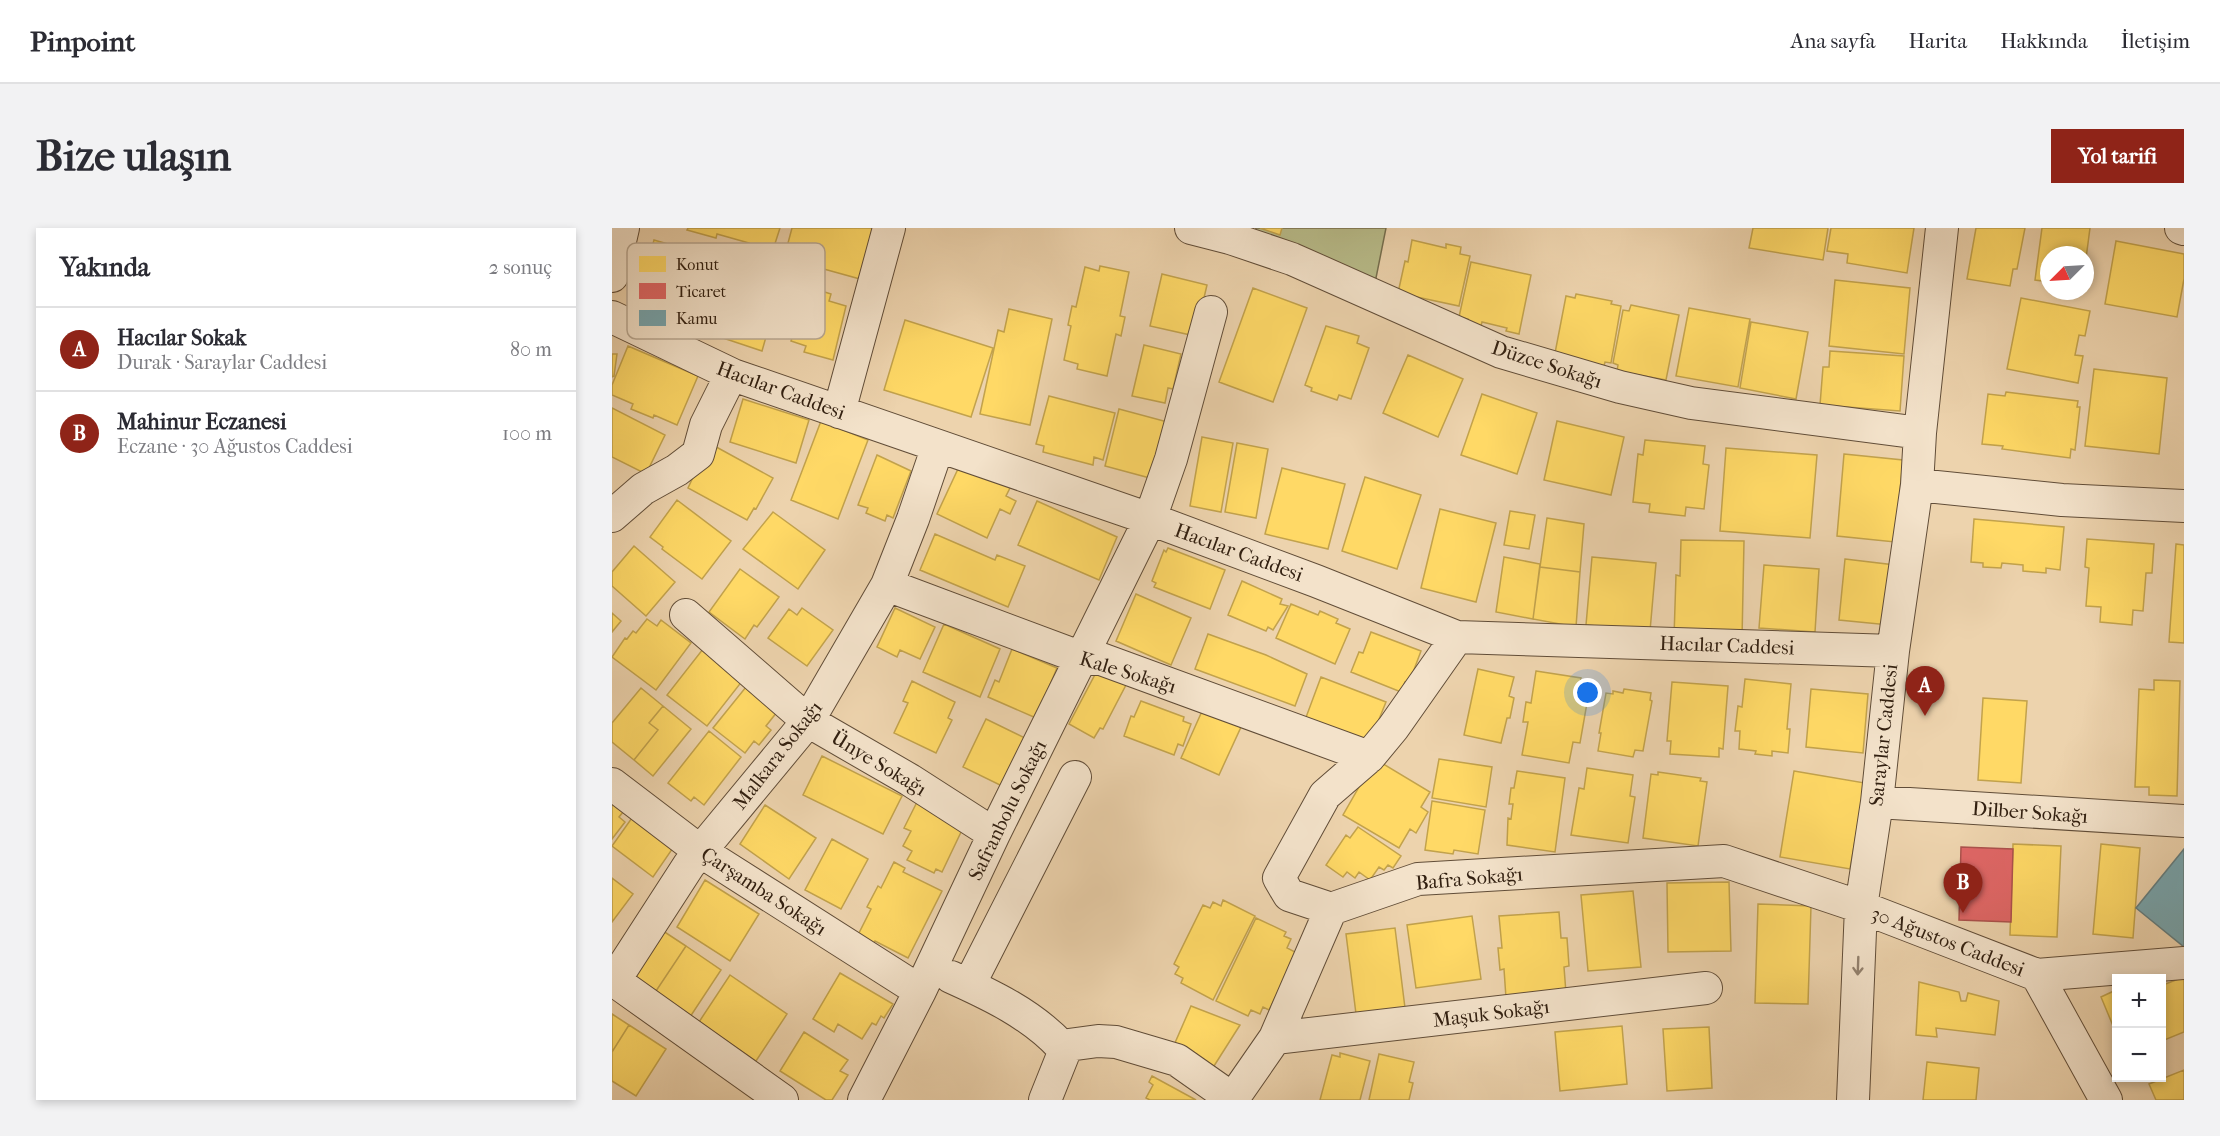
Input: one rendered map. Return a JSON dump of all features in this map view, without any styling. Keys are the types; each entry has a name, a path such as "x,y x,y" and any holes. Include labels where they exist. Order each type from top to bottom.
{"street":[{"path":"612,276 623,228"},
{"path":"839,412 889,228"},
{"name":"Düzce Sokağı","path":"1191,228 1230,238 1292,259 1502,352 1620,387 1691,403 1920,433"},
{"name":"Saraylar Caddesi","path":"1853,1100 1861,907 1877,802 1893,651 1917,485 1920,433 1942,228"},
{"name":"Safranbolu Sokağı","path":"864,1100 926,979 994,834 1150,519 1172,459 1211,312"},
{"name":"Hacılar Caddesi","path":"612,318 627,325"},
{"name":"Hacılar Caddesi","path":"657,339 733,375 1150,519 1457,637 1893,651"},
{"path":"612,516 643,489 698,454 706,425 733,375"},
{"name":"Malkara Sokağı","path":"613,980 689,865 808,721 887,585 938,446"},
{"path":"1917,485 2062,500 2184,506"},
{"name":"Kale Sokağı","path":"887,585 1082,658 1101,659 1369,757"},
{"name":"Ünye Sokağı","path":"686,615 808,721 910,780 994,834"},
{"path":"1045,1100 1063,1055 1061,1046 1098,1041 1116,1042 1177,1060 1233,1100 1275,1038 1331,909 1289,896 1279,878 1325,795 1369,757 1393,728 1457,637"},
{"path":"969,985 1075,777"},
{"name":"Çarşamba Sokağı","path":"612,784 700,851 926,979 969,985 1029,1018 1061,1046"},
{"name":"Dilber Sokağı","path":"1877,802 2184,821"},
{"name":"Bafra Sokağı","path":"1331,909 1418,879 1724,861 1861,907"},
{"name":"30 Ağustos Caddesi","path":"1861,907 2037,975 2106,1100"},
{"path":"2037,975 2184,963"},
{"path":"613,980 782,1100"},
{"name":"Maşuk Sokağı","path":"1275,1038 1706,988"}],"green space":[{"path":"1256,228 1386,228 1374,288 1254,237"}],"building: Konut":[{"path":"688,228 780,228 775,243 749,243 717,234 716,238 687,230"},
{"path":"792,228 874,228 860,279 825,269 825,243 788,243"},
{"path":"1260,228 1282,228 1280,235"},
{"path":"1753,228 1828,228 1823,260 1749,248"},
{"path":"1831,228 1914,228 1907,273 1847,263 1848,254 1827,251"},
{"path":"1976,228 2025,228 2017,269 2013,269 2010,286 1967,279"},
{"path":"2042,228 2090,228 2088,246 2040,246 2040,281 2035,280"},
{"path":"1412,240 1446,248 1446,244 1461,247 1460,254 1470,256 1459,306 1398,293"},
{"path":"2116,241 2184,254 2184,279 2177,317 2105,304"},
{"path":"1471,262 1531,275 1519,334 1506,331 1507,328 1482,322 1481,326 1467,323 1468,319 1459,317"},
{"path":"1100,266 1129,272 1120,316 1125,317 1121,336 1116,334 1107,376 1077,369 1078,364 1064,360 1071,326 1068,325 1072,306 1076,307 1085,267 1099,271"},
{"path":"1162,274 1207,285 1195,336 1150,326"},
{"path":"1835,280 1910,288 1904,354 1829,346"},
{"path":"1253,288 1307,308 1273,402 1219,382"},
{"path":"825,292 831,294 829,301 846,306 833,360 804,352 806,346 791,341 792,339 825,339"},
{"path":"1576,294 1612,301 1611,304 1621,306 1611,363 1605,362 1604,366 1565,358 1555,353 1566,296 1575,298"},
{"path":"2021,298 2090,311 2085,336 2079,335 2075,355 2083,356 2078,383 2007,369"},
{"path":"1631,305 1679,315 1666,380 1617,371 1618,365 1613,363 1623,310 1629,311"},
{"path":"1689,308 1750,319 1738,387 1676,376"},
{"path":"1009,309 1052,319 1030,425 980,414 998,330 1004,332"},
{"path":"905,320 993,348 971,417 884,390"},
{"path":"1751,322 1808,332 1796,399 1740,388"},
{"path":"1326,326 1359,336 1357,343 1369,348 1351,399 1339,395 1337,400 1311,391 1312,388 1305,385"},
{"path":"726,339 765,339 762,351"},
{"path":"1144,345 1181,354 1173,389 1168,388 1165,403 1132,396"},
{"path":"628,346 698,376 677,425 654,415 653,418 631,409 633,404 612,395 612,385"},
{"path":"1830,351 1904,356 1900,411 1820,405 1823,367 1829,367"},
{"path":"612,354 617,354 612,377"},
{"path":"1408,355 1463,379 1438,437 1383,413"},
{"path":"2094,369 2167,378 2159,454 2085,446"},
{"path":"2006,392 2078,401 2077,407 2080,407 2075,450 2071,449 2070,458 1982,444 1988,394 2005,396"},
{"path":"1482,394 1537,413 1517,474 1461,455"},
{"path":"1049,396 1115,413 1103,460 1094,457 1093,465 1043,452 1044,446 1036,444"},
{"path":"743,399 809,420 796,463 730,442"},
{"path":"612,408 665,435 646,474 612,457"},
{"path":"1119,409 1175,424 1161,481 1105,466"},
{"path":"821,421 868,440 838,519 791,500"},
{"path":"1557,421 1624,437 1611,495 1544,480"},
{"path":"1202,437 1233,443 1221,512 1190,506"},
{"path":"1645,440 1705,446 1703,464 1709,465 1704,509 1686,507 1685,516 1649,512 1650,504 1633,502 1638,454 1643,455"},
{"path":"709,443 773,478 756,509 754,508 747,520 688,488"},
{"path":"1237,443 1268,449 1256,518 1225,512"},
{"path":"1726,448 1817,455 1810,538 1720,531"},
{"path":"1844,454 1903,460 1895,542 1837,536"},
{"path":"877,455 911,471 893,518 887,515 885,521 866,513 868,508 858,505"},
{"path":"964,456 1014,480 1006,496 1016,501 1010,514 1000,509 987,538 937,514"},
{"path":"1282,468 1345,484 1328,549 1265,534"},
{"path":"1365,477 1421,495 1397,569 1342,551"},
{"path":"677,500 731,541 702,579 650,537"},
{"path":"1037,501 1117,537 1099,580 1018,545"},
{"path":"1440,509 1496,523 1476,602 1421,588"},
{"path":"1510,511 1535,515 1529,549 1504,545"},
{"path":"773,512 825,550 798,589 743,549"},
{"path":"1547,518 1584,524 1580,572 1540,567"},
{"path":"1974,519 2064,527 2060,570 2046,568 2046,573 2023,571 2023,565 2002,563 2001,568 1983,567 1983,563 1971,562"},
{"path":"935,534 995,560 997,555 1025,566 1008,607 920,570"},
{"path":"2087,539 2154,544 2152,573 2146,573 2143,611 2133,610 2132,625 2100,622 2101,607 2086,606 2089,568 2085,567"},
{"path":"1681,540 1744,541 1742,639 1674,637 1676,575 1680,576"},
{"path":"2176,544 2184,545 2184,643 2169,642"},
{"path":"634,546 675,582 646,616 612,586 612,572"},
{"path":"1168,548 1225,570 1210,609 1154,587 1156,583 1152,581 1164,550 1166,552"},
{"path":"1504,557 1540,564 1533,619 1496,612"},
{"path":"1592,557 1656,563 1650,631 1586,625"},
{"path":"1845,559 1895,565 1889,625 1839,620"},
{"path":"1764,565 1819,569 1815,632 1759,628"},
{"path":"1540,567 1580,572 1576,627 1533,619"},
{"path":"740,569 779,597 757,627 754,625 745,639 709,612"},
{"path":"1242,581 1282,599 1280,604 1288,606 1273,630 1268,627 1266,631 1228,615"},
{"path":"1136,594 1191,618 1171,665 1116,641"},
{"path":"1291,604 1318,615 1320,611 1338,619 1336,623 1350,629 1335,664 1276,638"},
{"path":"802,608 833,630 807,666 768,638 789,609 797,615"},
{"path":"895,608 935,627 920,659 900,650 897,657 877,647"},
{"path":"612,613 621,621 612,632"},
{"path":"647,619 657,626 661,620 691,643 656,690 612,657 625,638 627,639 633,631 636,633"},
{"path":"944,624 1000,649 980,697 923,672"},
{"path":"1371,632 1421,651 1409,683 1405,682 1401,692 1351,672 1359,652 1363,653"},
{"path":"1208,634 1266,655 1307,674 1295,706 1195,669"},
{"path":"703,649 743,680 707,726 667,695"},
{"path":"1012,649 1057,668 1036,718 988,697 995,680 999,682"},
{"path":"1099,667 1127,683 1103,729 1100,728 1094,738 1069,724"},
{"path":"1478,669 1514,677 1509,696 1514,698 1501,743 1464,735"},
{"path":"1536,671 1581,678 1578,701 1587,703 1580,743 1573,742 1569,763 1522,755 1528,722 1523,722 1526,702 1531,703"},
{"path":"1321,677 1386,702 1369,744 1305,720"},
{"path":"1745,679 1791,684 1787,729 1790,729 1788,753 1772,751 1772,756 1739,749 1740,731 1735,731 1738,706 1742,707"},
{"path":"2154,680 2180,681 2177,796 2149,795 2149,787 2135,787 2139,689 2154,690"},
{"path":"912,681 955,702 948,718 952,720 936,753 894,733 908,703 903,701"},
{"path":"1672,682 1728,686 1723,749 1719,748 1719,757 1670,754 1671,741 1667,741"},
{"path":"746,687 777,712 766,726 771,730 759,745 754,741 745,753 713,728"},
{"path":"641,688 663,706 649,723 658,730 634,760 612,742 612,723"},
{"path":"1624,689 1651,693 1650,700 1652,701 1643,751 1635,750 1633,757 1598,751 1606,693 1613,694 1613,691 1623,693"},
{"path":"1811,689 1868,694 1863,753 1806,747"},
{"path":"1983,698 2027,701 2021,783 1978,780"},
{"path":"1141,701 1184,717 1183,721 1191,724 1183,746 1178,744 1174,755 1124,736 1131,716 1134,717"},
{"path":"663,706 691,729 653,776 634,760 658,730 649,723"},
{"path":"1203,709 1241,727 1219,775 1181,758"},
{"path":"986,719 1025,738 1002,786 963,767"},
{"path":"709,731 741,757 704,805 694,797 691,801 668,783"},
{"path":"822,756 902,796 883,834 803,795"},
{"path":"1375,759 1430,792 1421,807 1428,812 1416,833 1410,829 1399,848 1343,815"},
{"path":"1439,759 1492,767 1486,807 1432,798"},
{"path":"1587,768 1633,775 1630,796 1635,797 1628,843 1571,835 1579,788 1584,789"},
{"path":"1517,771 1565,778 1555,852 1507,845 1508,818 1511,819 1513,804 1509,804 1511,788 1514,788"},
{"path":"1794,771 1865,783 1850,869 1780,857"},
{"path":"1658,772 1701,778 1700,781 1707,782 1698,846 1643,838 1651,774 1658,775"},
{"path":"918,800 962,830 942,872 936,869 934,873 907,860 912,851 903,846 911,831 904,828"},
{"path":"1432,801 1485,810 1478,854 1454,850 1453,854 1425,850"},
{"path":"612,803 623,812 619,817 625,822 612,839"},
{"path":"765,805 816,838 789,879 740,844"},
{"path":"634,815 675,845 653,877 612,846"},
{"path":"1358,827 1401,856 1393,868 1388,865 1384,870 1379,867 1370,880 1359,872 1355,878 1347,872 1343,877 1326,865 1346,835 1350,838"},
{"path":"832,839 868,859 841,909 805,890"},
{"path":"2013,844 2061,846 2057,937 2010,935"},
{"path":"2101,844 2140,848 2133,938 2093,934"},
{"path":"894,862 905,868 903,872 942,891 908,958 858,935 871,909 867,907 878,886 881,888"},
{"path":"612,878 633,894 612,922"},
{"path":"705,880 759,914 730,961 677,927"},
{"path":"1729,882 1731,951 1668,952 1667,883"},
{"path":"1633,891 1641,967 1588,971 1581,895"},
{"path":"1223,900 1255,916 1213,1000 1181,983 1183,978 1175,974 1179,967 1174,964 1203,905 1210,908 1213,902 1221,906"},
{"path":"1758,904 1811,906 1808,1004 1755,1003"},
{"path":"1559,912 1561,938 1567,938 1569,966 1564,967 1566,993 1506,998 1504,969 1500,970 1498,948 1502,948 1499,916"},
{"path":"1472,916 1481,979 1416,988 1407,925"},
{"path":"1256,918 1286,932 1284,936 1291,939 1287,948 1297,953 1269,1010 1263,1007 1260,1014 1251,1010 1248,1016 1216,1001"},
{"path":"657,927 686,946 654,994 625,974"},
{"path":"1395,928 1405,1008 1356,1014 1346,934"},
{"path":"686,946 721,970 690,1017 654,994"},
{"path":"840,973 893,1004 884,1018 881,1016 876,1025 872,1023 862,1039 838,1024 834,1032 813,1019"},
{"path":"730,975 787,1014 756,1061 699,1022"},
{"path":"2181,978 2184,980 2184,1032 2166,1039 2166,1028 2166,984"},
{"path":"1919,982 1959,992 1961,1001 1966,1001 1968,993 1999,1001 1995,1035 1936,1028 1937,1037 1916,1035"},
{"path":"2112,992 2112,1023 2101,997"},
{"path":"1191,1006 1240,1025 1214,1066 1171,1052"},
{"path":"612,1014 629,1025 612,1052"},
{"path":"629,1025 666,1049 636,1096 612,1081 612,1052"},
{"path":"1622,1026 1627,1084 1560,1091 1555,1032"},
{"path":"1709,1027 1712,1088 1667,1091 1663,1029"},
{"path":"804,1032 848,1060 840,1071 848,1075 832,1100 826,1100 780,1071"},
{"path":"1340,1053 1370,1061 1360,1100 1320,1100 1332,1055 1340,1057"},
{"path":"1379,1054 1414,1062 1409,1082 1413,1083 1409,1100 1369,1100"},
{"path":"1927,1062 1979,1068 1976,1100 1923,1100"},
{"path":"2184,1070 2184,1100 2156,1100 2149,1084 2166,1082 2166,1077"},
{"path":"1152,1076 1196,1100 1150,1100 1146,1098 1153,1085 1149,1082"}],"building: Ticaret":[{"path":"1961,847 2013,849 2011,922 1959,920"}],"building: Kamu":[{"path":"2184,849 2184,947 2136,908"}],"place":[{"name":"Hacılar Sokak","path":"1925,716"},
{"name":"Mahinur Eczanesi","path":"1963,913"}]}
